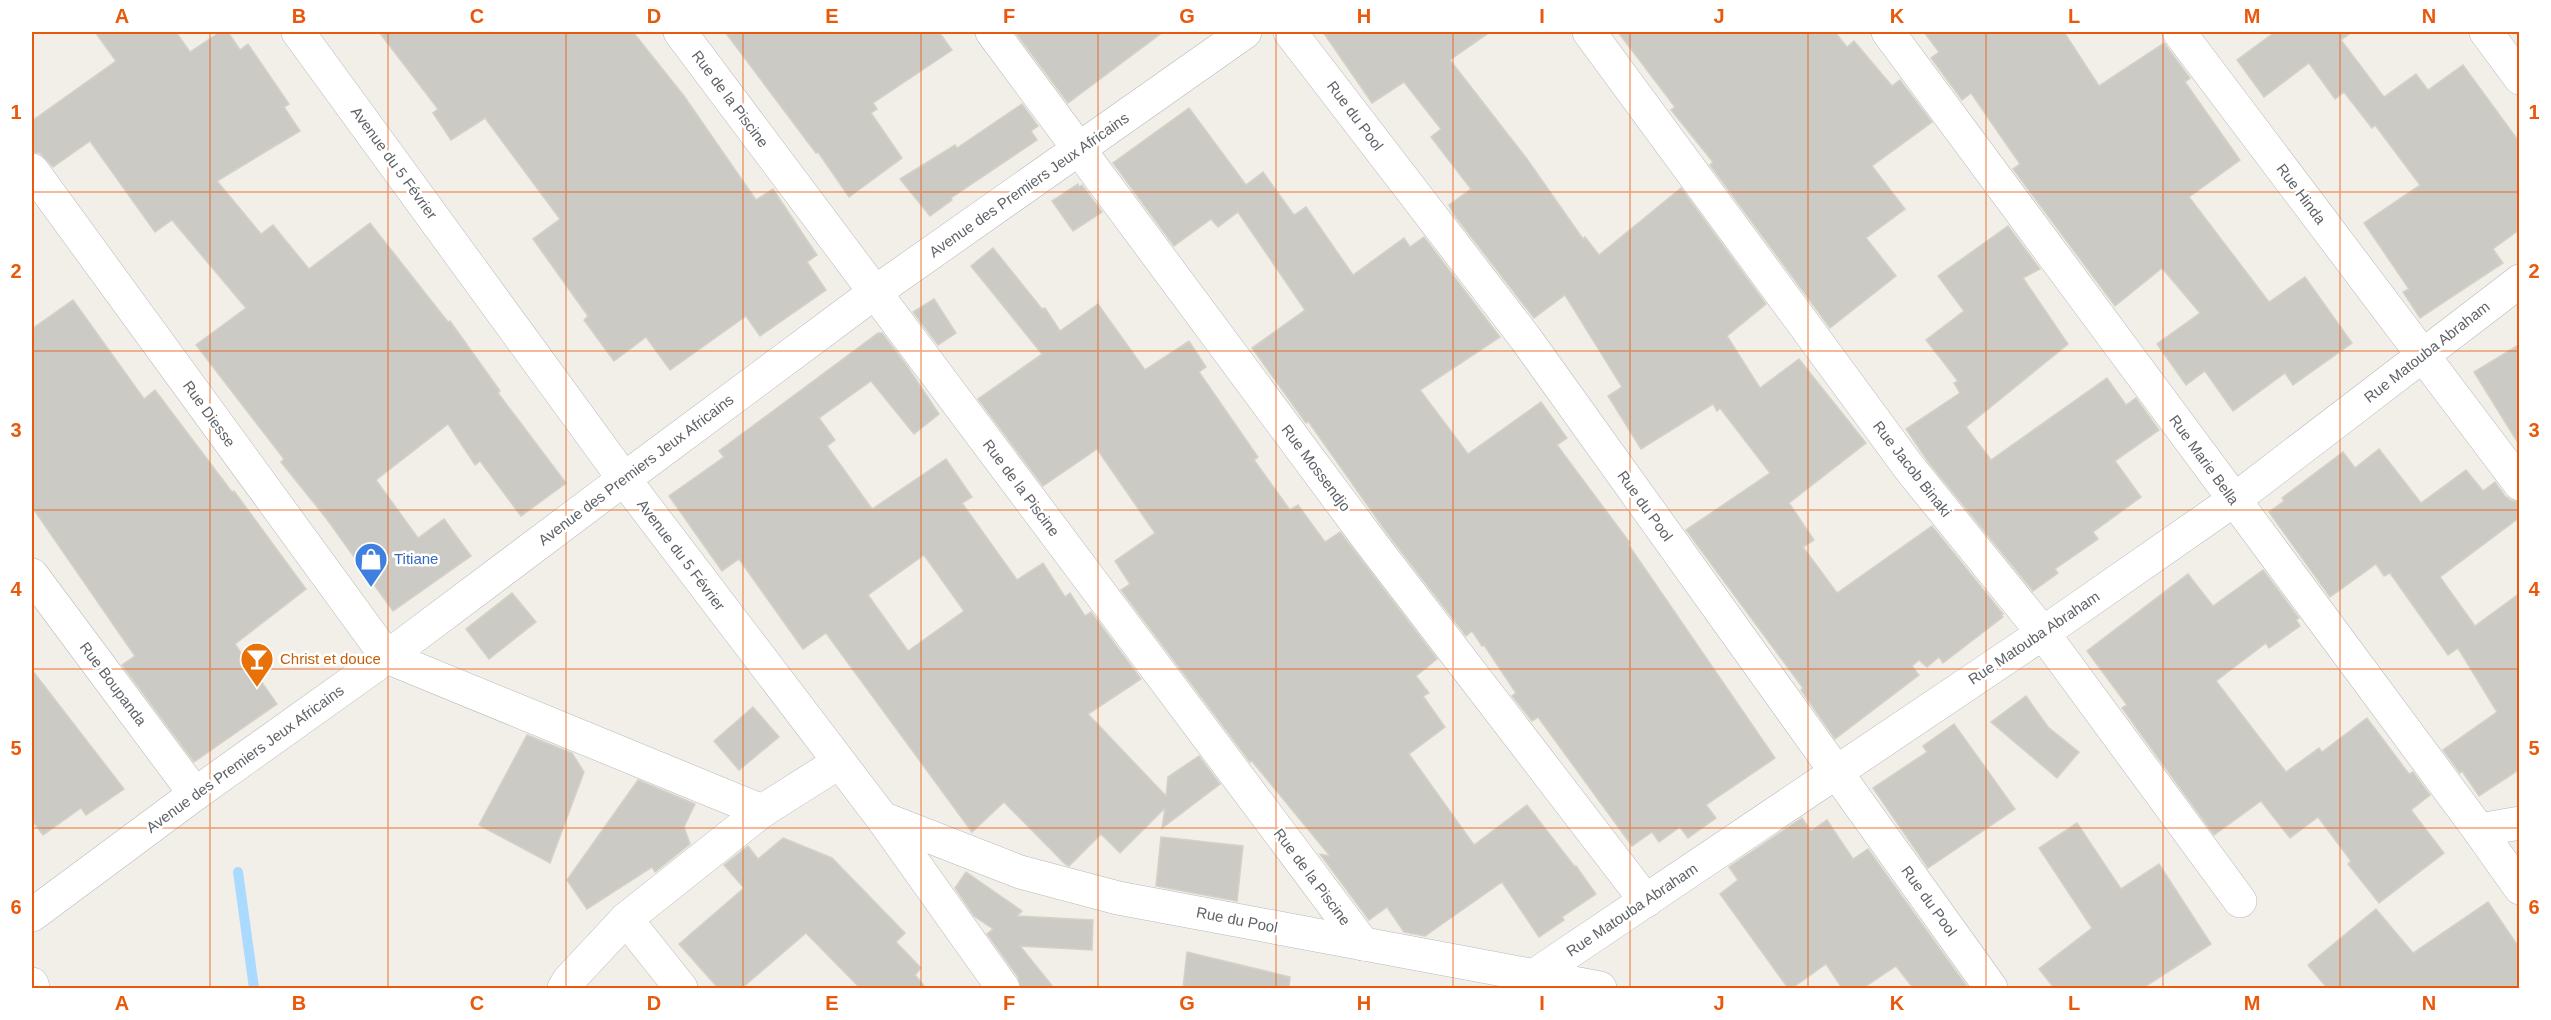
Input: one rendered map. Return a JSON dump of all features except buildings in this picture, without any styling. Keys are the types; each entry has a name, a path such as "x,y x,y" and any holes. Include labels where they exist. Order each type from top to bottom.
{"street":[{"name":"Avenue du 5 Février","path":"298,32 624,479 882,818 1003,988"},
{"name":"Rue de la Piscine","path":"680,32 1363,944"},
{"name":"Rue Mossendjo","path":"992,32 1372,544 1646,901"},
{"name":"Avenue des Premiers Jeux Africains","path":"32,915 195,794 387,657 874,293 1245,32"},
{"name":"Rue du Pool","path":"1290,32 1526,339 1991,988"},
{"name":"Rue Jacob Binaki","path":"1589,32 1911,470 2043,633 2240,901"},
{"name":"Rue Marie Bella","path":"1888,32 2520,888"},
{"name":"Rue Hinda","path":"2179,32 2520,484"},
{"path":"2486,32 2520,78"},
{"name":"Rue Diesse","path":"32,170 387,657"},
{"name":"Rue Matouba Abraham","path":"1534,975 2043,633 2234,500 2520,281"},
{"name":"Rue Boupanda","path":"32,575 195,794"},
{"path":"387,657 762,811"},
{"path":"564,988 568,980 626,919 762,811 838,763"},
{"name":"Rue du Pool","path":"882,818 1020,872 1118,898 1600,988"},
{"path":"2479,830 2520,823"},
{"path":"626,919 681,988"},
{"path":"32,984 33,988"}],"waterway":[{"path":"238,872 254,988"}],"place":[{"name":"Titiane","path":"371,588"},
{"name":"Christ et douce","path":"257,688"}]}
